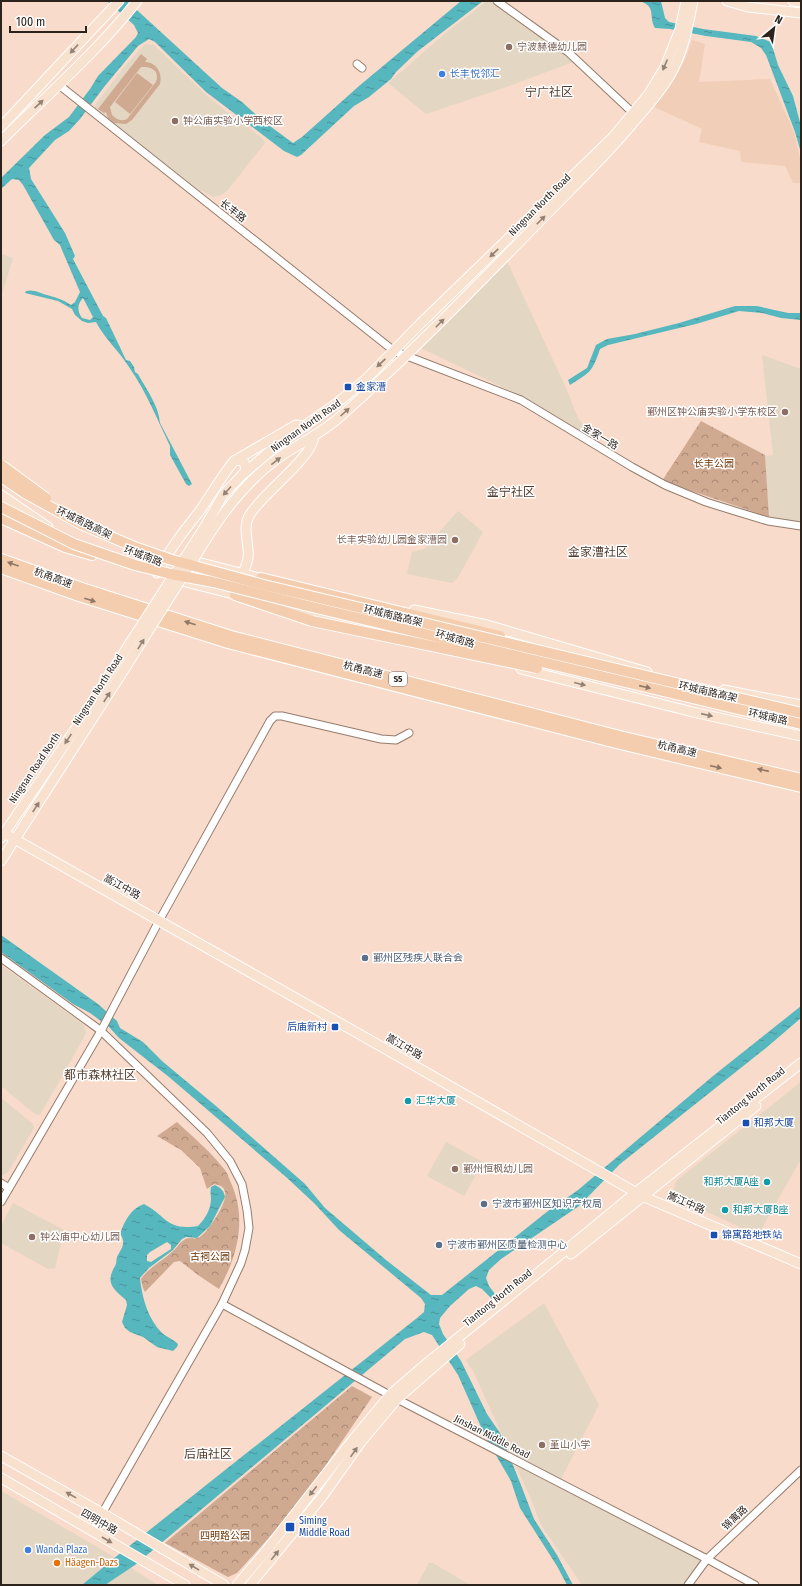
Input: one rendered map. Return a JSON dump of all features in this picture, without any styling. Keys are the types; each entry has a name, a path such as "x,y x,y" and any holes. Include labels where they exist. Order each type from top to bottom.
{"highway":[{"path":"1,465 83,525"},
{"name":"环城南路高架","path":"1,475 25,492 83,525 137,548 205,569 264,585 798,713"},
{"name":"环城南路高架","path":"1,507 74,544 135,565 213,582 801,724"},
{"path":"1,518 64,547 94,556 135,565"},
{"path":"1,522 32,533"},
{"name":"杭甬高速","path":"1,559 82,588 231,636 612,734 801,779"},
{"name":"杭甬高速","path":"1,568 79,596 228,643 609,741 801,787"},
{"path":"261,578 530,644 617,670"},
{"path":"235,595 312,621 550,670 621,681"}],"main road":[{"path":"1,127 119,1"},
{"path":"684,25 686,1"},
{"path":"684,25 693,1"},
{"path":"727,1 748,6 801,13"},
{"path":"793,1 801,2"},
{"path":"1,142 59,85 123,18 135,2"},
{"name":"Ningnan North Road","path":"208,529 223,495 242,475 276,446 306,426 365,380 421,323 613,137 648,95 665,67 684,25"},
{"name":"Ningnan North Road","path":"208,529 254,478 283,455 314,436 340,417 407,356 616,144 654,100 669,77 679,57 684,25"},
{"path":"1,120 14,114"},
{"path":"1,150 21,129 26,116"},
{"path":"157,573 167,554 199,511 222,475 234,461 296,425 306,426"},
{"path":"235,595 248,558 246,528 249,516 263,497 292,469 303,456 314,441 314,436"},
{"path":"296,447 303,456"},
{"path":"234,461 239,460 244,462 246,470 242,475"},
{"name":"环城南路","path":"1,475 55,506 107,532 167,554 243,574 486,625 681,681 801,705"},
{"name":"环城南路","path":"1,495 61,535 157,573 192,584 322,614 542,675 692,712 801,736"},
{"name":"Ningnan Road North","path":"3,832 116,674 208,529"},
{"name":"Ningnan North Road","path":"1,861 116,674"},
{"name":"嵩江中路","path":"3,832 16,837 160,919 615,1181 801,1259"},
{"name":"嵩江中路","path":"160,919 358,1027 641,1192 801,1264"},
{"path":"440,1357 456,1340 801,1063"},
{"name":"Tiantong North Road","path":"250,1585 322,1498 393,1397 641,1192 801,1070"},
{"path":"237,1585 266,1551 355,1437 393,1397"},
{"path":"1,1456 102,1513 224,1585"},
{"name":"四明中路","path":"1,1478 185,1585"}],"street":[{"path":"497,1 568,52 633,113"},
{"name":"长丰路","path":"59,85 394,351"},
{"name":"金家一路","path":"394,351 520,400 665,485 706,502 738,512 768,520 801,526"},
{"path":"1,1202 112,1010 160,919 270,721 275,716 291,717 381,739 396,740 409,734"},
{"path":"1,958 101,1029 207,1133 230,1161 242,1184 247,1210 249,1228 242,1263 222,1304 92,1531"},
{"path":"1,1183 9,1188"},
{"name":"Jinshan Middle Road","path":"222,1304 393,1397 755,1585"},
{"name":"锦寓路","path":"688,1585 707,1559 801,1470"}],"shaded area":[{"name":"宁波赫德幼儿园","path":"487,1 490,1 573,62 512,85 447,32"},
{"path":"447,32 512,85 426,114 388,83"},
{"path":"692,40 705,44 699,82 770,79 794,132 801,162 801,183 793,183 785,166 741,162 740,151 699,142 702,129 652,106 684,62"},
{"name":"钟公庙实验小学西校区","path":"145,44 154,45 204,93 261,137 265,143 227,191 221,195 213,197 197,188 95,109 95,105 124,67"},
{"path":"1,254 13,258 1,297"},
{"path":"506,259 566,388 578,418 597,442 521,396 421,348"},
{"name":"鄞州区钟公庙实验小学东校区","path":"762,355 801,369 801,523 769,517 765,455 773,455"},
{"name":"长丰实验幼儿园金家漕园","path":"458,511 483,532 457,579 452,583 407,574 412,552 424,549"},
{"path":"1,965 83,1024 86,1033 40,1115 35,1114 1,1086"},
{"path":"801,1082 801,1159 758,1235 678,1199 673,1192 676,1181"},
{"path":"1,1098 33,1124 34,1128 8,1172 3,1175 1,1175"},
{"name":"鄞州恒枫幼儿园","path":"446,1142 483,1162 464,1196 427,1176"},
{"name":"钟公庙中心幼儿园","path":"13,1203 64,1230 55,1268 48,1269 1,1243 1,1226"},
{"name":"堇山小学","path":"544,1303 599,1405 558,1485 703,1560 684,1585 582,1585 541,1525 531,1499 474,1373 466,1360"},
{"path":"1,1491 109,1554 158,1585 1,1585"},
{"path":"429,1563 433,1563 470,1585 417,1585"}],"green space":[{"path":"141,54 147,59 145,62 149,62 158,69 161,80 160,84 132,120 126,124 114,123 108,118 106,112 104,113 98,109","holes":["141,67 152,68 157,75 156,82 127,119 117,119 112,115 110,107"]},
{"path":"137,73 153,85 130,114 115,102"},
{"name":"长丰公园","path":"701,421 765,455 769,517 662,481"},
{"name":"古祠公园","path":"177,1122 220,1163 227,1173 236,1196 239,1210 238,1237 231,1263 219,1289 180,1261 174,1262 145,1292 141,1279 144,1275 169,1255 182,1241 188,1238 199,1237 204,1233 217,1216 225,1197 224,1190 219,1185 214,1184 207,1189 200,1168 181,1150 157,1136"},
{"name":"四明路公园","path":"352,1386 372,1397 311,1487 276,1530 237,1573 228,1577 165,1543"}],"water":[{"path":"107,1 127,1 222,88 293,143 302,137 359,86 461,1 483,1 418,51 396,72 391,79 369,97 354,106 297,157 284,151 206,92 155,42 149,39 138,46 69,131 55,140 29,168 31,179 65,233 75,256 73,259 103,316 106,318 126,360 130,361 135,372 138,374 152,398 160,423 192,484 189,486 186,484 170,455 170,446 141,386 125,361 96,322 88,323 82,321 75,315 72,309 58,301 25,293 26,291 32,290 65,301 71,305 75,302 80,292 60,245 54,240 23,185 19,180 12,179 1,189 1,178 45,135 69,117 98,76 136,37 138,33 134,25","holes":["83,298 93,317 90,320 82,318 80,315 79,305"]},
{"path":"640,1 661,1 665,18 669,22 703,29 756,36 771,42 778,65 793,96 801,126 801,153 795,132 766,55 761,48 751,42 655,28 649,6"},
{"path":"735,306 757,306 788,313 801,313 801,320 781,318 762,313 739,311 696,324 608,345 600,349 595,363 590,371 570,385 568,380 587,368 596,345 607,339 679,323"},
{"path":"1,935 98,1004 117,1021 120,1028 143,1042 162,1061 305,1184 325,1208 386,1260 431,1295 442,1295 548,1211 578,1190 713,1076 801,1006 801,1018 766,1048 620,1164 579,1206 501,1259 489,1270 486,1278 489,1286 495,1294 492,1299 482,1289 476,1286 469,1289 450,1306 440,1318 439,1324 443,1334 461,1361 487,1414 500,1433 534,1519 557,1555 573,1585 567,1585 557,1566 520,1508 511,1481 486,1438 458,1375 432,1335 424,1332 405,1339 135,1565 105,1585 82,1585 417,1318 424,1312 425,1304 421,1298 339,1230 315,1204 286,1177 169,1077 119,1038 109,1027 90,1013 73,1004 1,952"},
{"path":"215,1185 219,1187 223,1191 225,1197 210,1226 197,1238 186,1237 182,1239 173,1250 149,1268 140,1278 142,1293 149,1315 162,1333 178,1344 173,1351 157,1347 143,1337 130,1332 125,1328 122,1322 127,1305 126,1300 114,1289 111,1281 112,1272 116,1265 117,1257 122,1249 123,1240 120,1234 126,1220 132,1212 144,1204 173,1224 187,1227 198,1226 205,1218 210,1208 211,1187","holes":["167,1242 171,1245 171,1249 151,1262 147,1261 147,1255 150,1252"]}],"place":[{"name":"宁波赫德幼儿园","path":"509,47"},
{"name":"长丰悦邻汇","path":"442,74"},
{"name":"钟公庙实验小学西校区","path":"175,121"},
{"name":"金家漕","path":"348,387"},
{"name":"鄞州区钟公庙实验小学东校区","path":"785,412"},
{"name":"长丰实验幼儿园金家漕园","path":"455,540"},
{"name":"鄞州区残疾人联合会","path":"365,958"},
{"name":"后庙新村","path":"335,1027"},
{"name":"汇华大厦","path":"408,1101"},
{"name":"和邦大厦","path":"746,1123"},
{"name":"鄞州恒枫幼儿园","path":"455,1169"},
{"name":"和邦大厦A座","path":"767,1182"},
{"name":"宁波市鄞州区知识产权局","path":"484,1204"},
{"name":"和邦大厦B座","path":"725,1210"},
{"name":"锦寓路地铁站","path":"714,1235"},
{"name":"钟公庙中心幼儿园","path":"32,1237"},
{"name":"宁波市鄞州区质量检测中心","path":"439,1245"},
{"name":"堇山小学","path":"542,1445"},
{"name":"Siming Middle Road","path":"290,1527"},
{"name":"Wanda Plaza","path":"28,1550"},
{"name":"Häagen-Dazs","path":"57,1563"}],"district":[{"name":"宁广社区","path":"549,92"},
{"name":"金宁社区","path":"511,492"},
{"name":"金家漕社区","path":"598,552"},
{"name":"都市森林社区","path":"100,1075"},
{"name":"后庙社区","path":"208,1454"}]}
